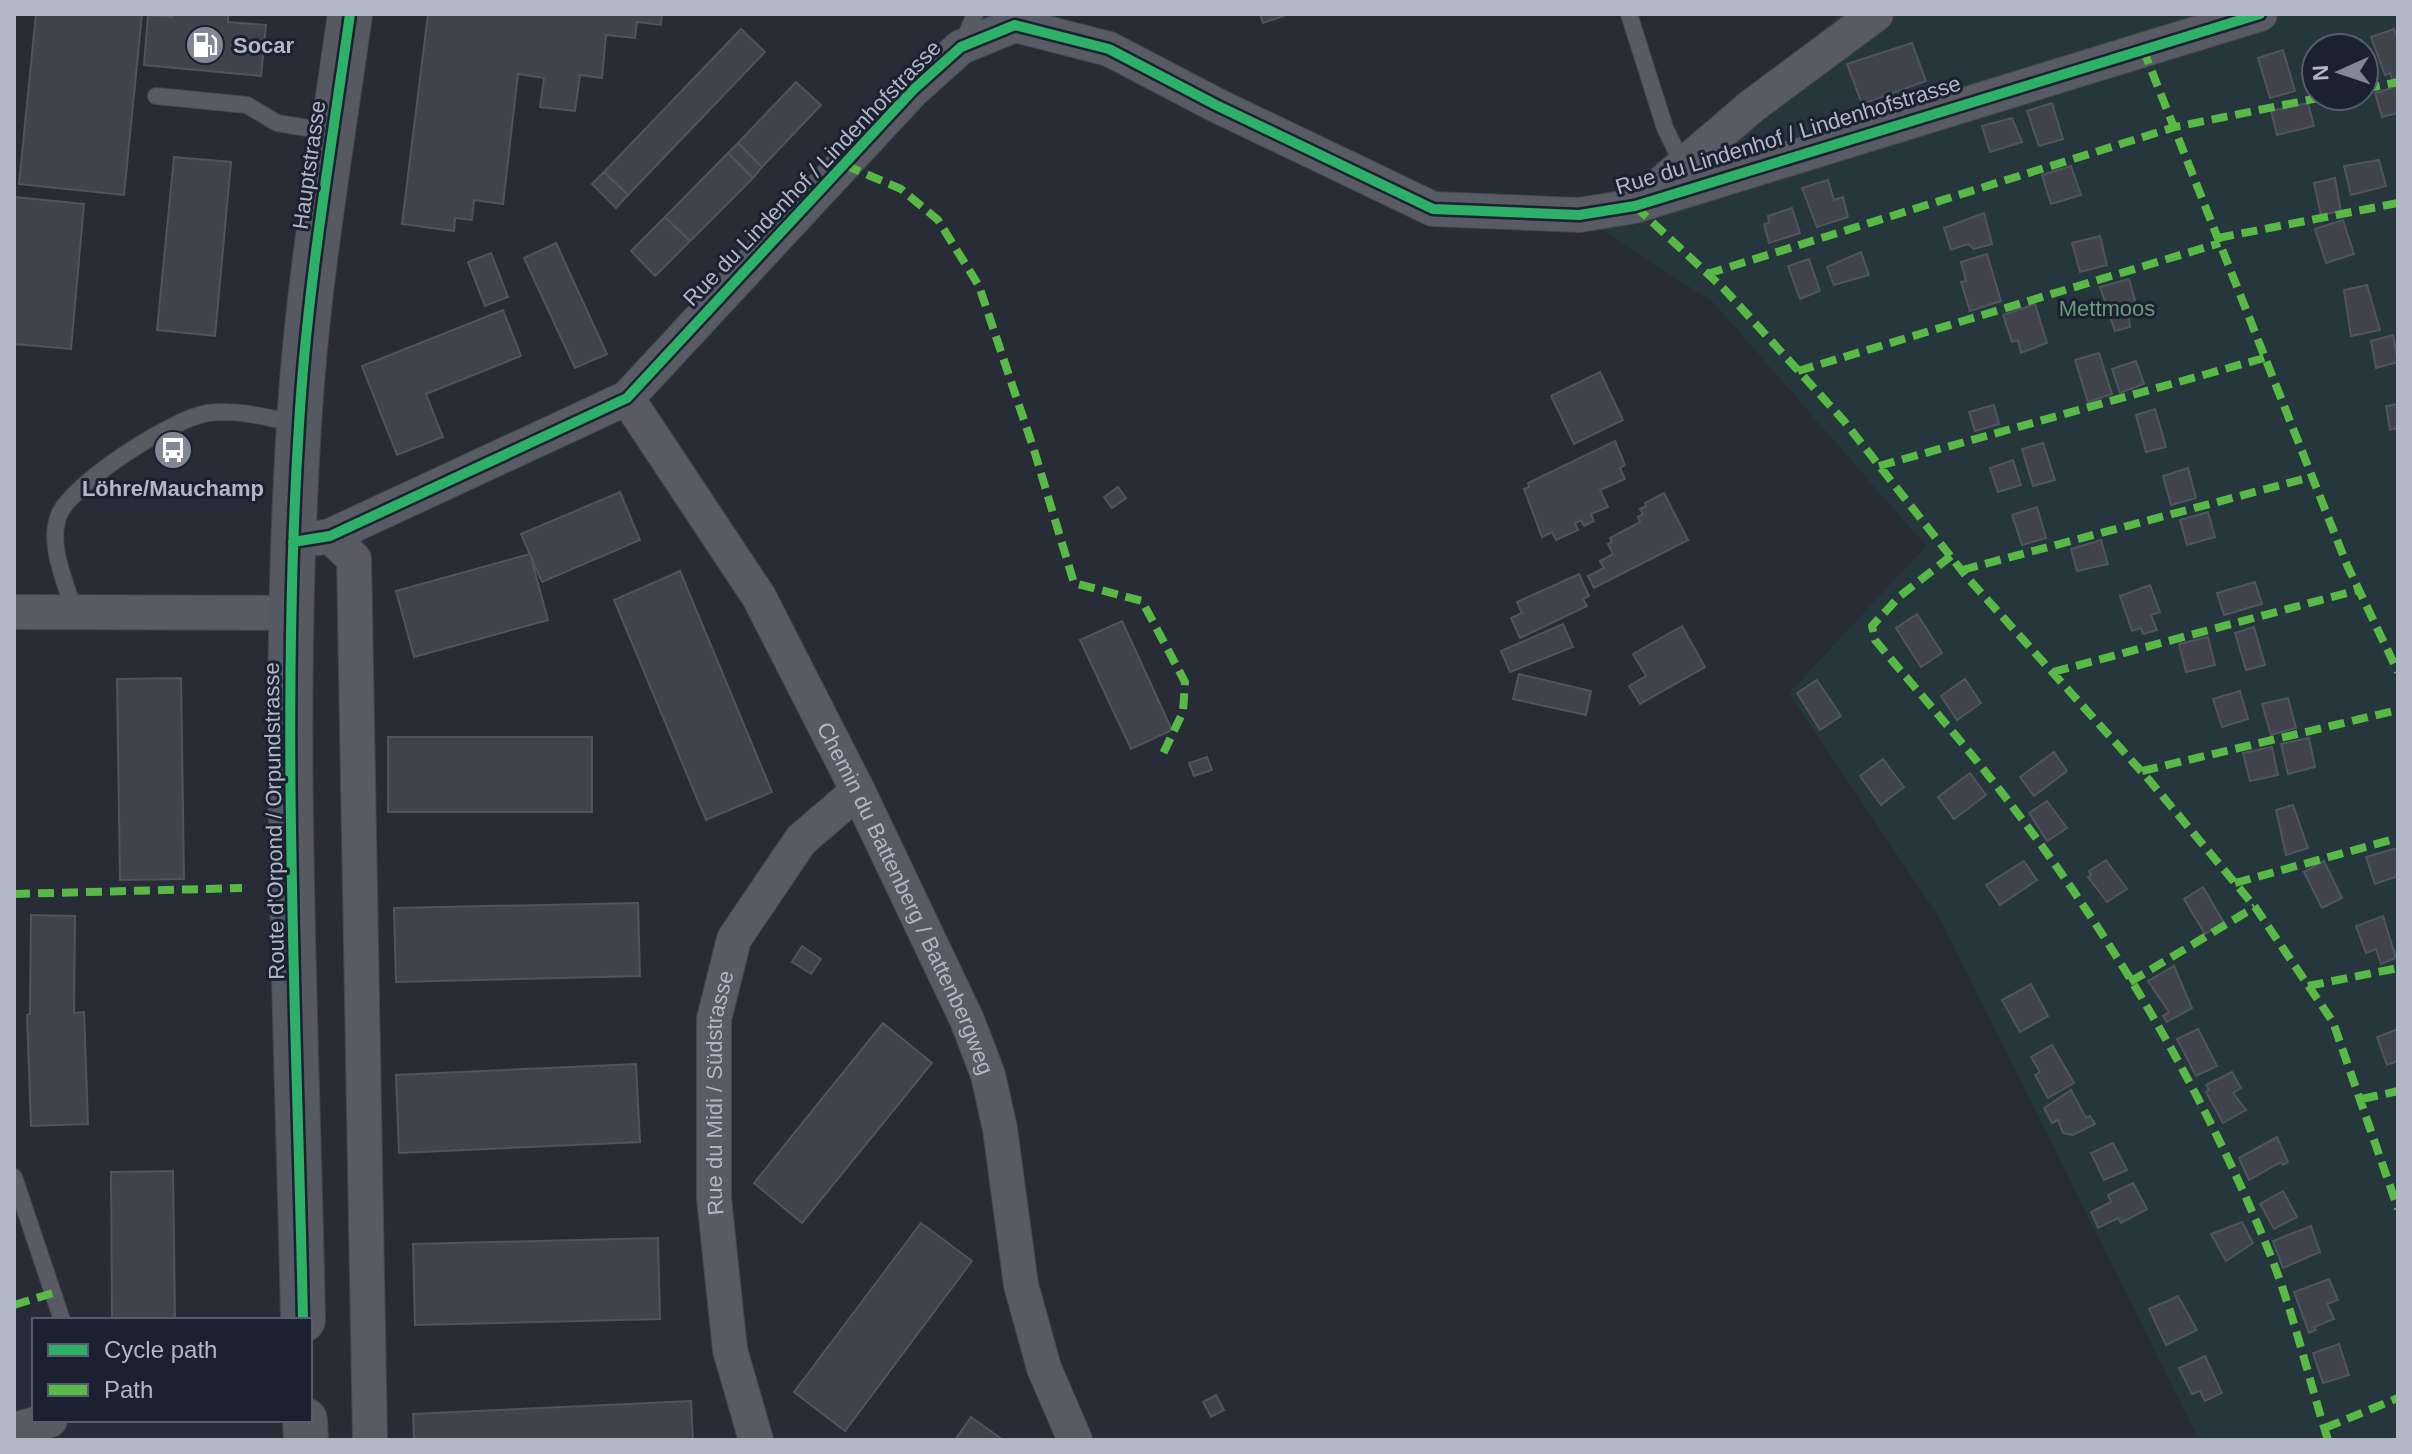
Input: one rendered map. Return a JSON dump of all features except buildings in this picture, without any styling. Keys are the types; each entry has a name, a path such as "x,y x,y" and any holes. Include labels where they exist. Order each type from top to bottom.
{"main road":[{"name":"Hauptstrasse","path":"307,321 350,14"},
{"name":"Route d'Orpond / Orpundstrasse","path":"303,1318 291,613 312,539 299,424 307,321"}],"street":[{"path":"1635,206 1752,106 1876,14"},
{"name":"Rue du Lindenhof / Lindenhofstrasse","path":"312,539 627,398 913,90 961,47 1015,25 1109,49 1216,105 1433,209 1579,215 1635,206 2260,14"},
{"name":"Chemin du Battenberg / Battenbergweg","path":"627,398 759,597 858,791 967,1020 988,1075 1000,1129 1021,1285 1044,1368 1075,1440"},
{"path":"312,539 354,559 370,1440"},
{"path":"14,612 291,613"},
{"name":"Rue du Midi / Südstrasse","path":"756,1440 730,1350 714,1198 714,1019 734,939 801,840 858,791"},
{"path":"14,1430 43,1422"}],"lane":[{"path":"961,47 975,14"},
{"path":"1629,14 1665,128 1683,165"},
{"path":"156,96 247,105 277,123 333,132"},
{"path":"74,611 56,538 58,516 73,493 191,417 229,412 299,424"},
{"path":"14,1177 61,1318"}],"green space":[{"name":"Mettmoos","path":"1840,14 2398,14 2398,1440 2199,1440 1939,917 1789,693 1926,546 1713,302 1579,215 1635,205"}],"marked path":[{"path":"2143,49 2347,565 2398,672"},
{"path":"2380,86 2398,82"},
{"path":"1707,274 2175,127 2300,102"},
{"path":"845,165 901,189 938,220 979,286 1034,450 1074,583 1142,601 1185,682 1183,712 1160,760"},
{"path":"2218,238 2398,203"},
{"path":"1635,206 1725,290 1844,421 1966,576 2150,781 2255,907 2333,1022 2398,1209"},
{"path":"1798,371 2220,243"},
{"path":"1879,466 2264,358"},
{"path":"1962,570 2311,477"},
{"path":"1951,556 1900,596 1872,626 1875,640 1978,762 2033,834 2110,947 2180,1065 2212,1126 2268,1249 2293,1320 2328,1440"},
{"path":"2053,672 2358,590"},
{"path":"2142,771 2398,710"},
{"path":"2235,883 2398,838"},
{"path":"14,894 242,888"},
{"path":"2130,982 2255,907"},
{"path":"2308,986 2398,968"},
{"path":"2362,1099 2398,1091"},
{"path":"14,1305 53,1293"},
{"path":"2325,1428 2398,1398"}],"cycle path":[{"path":"303,1318 290,761 293,537 308,322 350,14"},
{"path":"293,542 330,536 627,398 913,90 961,47 1015,25 1109,49 1216,105 1433,209 1579,215 1635,206 2260,14"}],"place":[{"name":"Socar","path":"205,45"},
{"name":"Löhre/Mauchamp","path":"173,450"}]}
